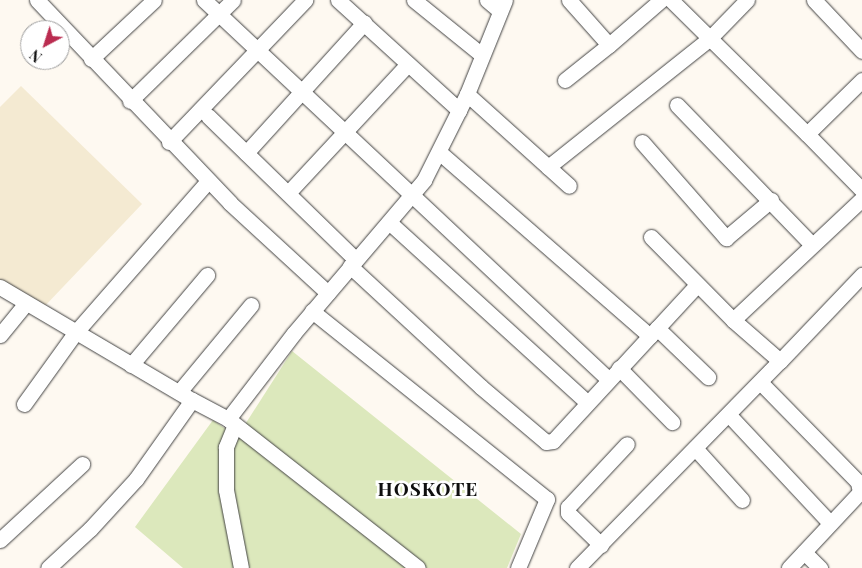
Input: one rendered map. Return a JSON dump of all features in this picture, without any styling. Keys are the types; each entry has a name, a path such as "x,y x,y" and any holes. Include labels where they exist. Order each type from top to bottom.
{"street":[{"path":"37,0 169,142 328,293"},
{"path":"91,59 154,0"},
{"path":"204,0 608,379"},
{"path":"130,101 220,15 233,0"},
{"path":"169,142 305,0"},
{"path":"338,0 458,110"},
{"path":"414,0 482,55"},
{"path":"241,568 226,490 226,447 231,423 312,311 412,197 439,152 467,94 502,6 487,0"},
{"path":"569,0 608,45"},
{"path":"565,80 661,0"},
{"path":"671,0 862,190"},
{"path":"548,167 710,38 747,0"},
{"path":"814,0 862,51"},
{"path":"246,153 303,94 364,23"},
{"path":"288,192 408,64"},
{"path":"807,134 862,80"},
{"path":"467,94 569,186"},
{"path":"676,105 771,200 812,246"},
{"path":"208,116 288,192 353,264 481,387 546,442 553,441 608,379 697,285"},
{"path":"642,142 726,238 771,200"},
{"path":"439,152 708,377"},
{"path":"24,404 75,332 208,181"},
{"path":"733,320 862,199"},
{"path":"390,223 587,402"},
{"path":"651,237 733,320 780,361"},
{"path":"131,365 207,275"},
{"path":"578,568 862,275"},
{"path":"0,287 231,423 418,568"},
{"path":"0,335 26,303"},
{"path":"48,568 90,529 136,479 185,396 251,305"},
{"path":"312,311 547,499 518,568"},
{"path":"619,368 672,422"},
{"path":"760,382 858,482 860,492 789,568"},
{"path":"728,415 830,523"},
{"path":"601,545 568,513 568,507 627,444"},
{"path":"695,448 742,500"},
{"path":"0,540 82,464"},
{"path":"804,552 820,568"}],"shaded area":[{"path":"21,86 142,204 43,308 0,281 0,107"}],"green space":[{"path":"292,351 521,534 507,568 183,568 135,527 213,420 237,437"}],"district":[{"name":"HOSKOTE","path":"428,489"}]}
